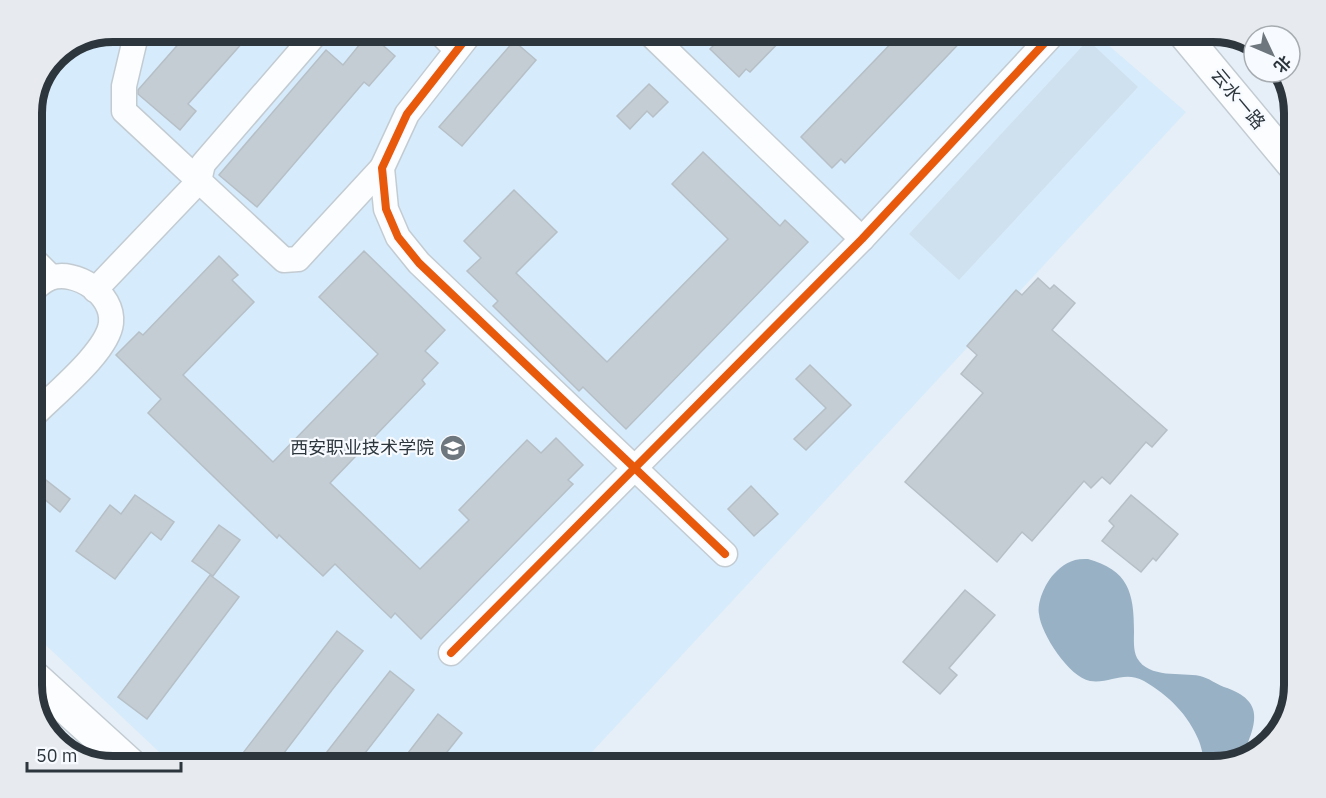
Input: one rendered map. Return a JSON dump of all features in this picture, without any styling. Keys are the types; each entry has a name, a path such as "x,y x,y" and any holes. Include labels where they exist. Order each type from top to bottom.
{"main road":[{"path":"42,685 120,756"}],"street":[{"path":"135,42 124,86 124,111 284,260 298,259 382,168 407,114 463,42"},
{"path":"96,290 200,181 203,164 309,42"},
{"path":"449,42 456,49"},
{"path":"657,42 862,239"},
{"path":"451,653 862,239 1045,42"},
{"name":"云水一路","path":"1189,42 1284,155"},
{"path":"382,168 386,209 398,237 419,263 725,554"},
{"path":"42,269 51,278"},
{"path":"42,285 51,278 76,277 96,290 107,305 111,323 102,346 42,407"}],"shaded area":[{"name":"西安职业技术学院","path":"113,42 1105,42 1186,112 588,756 163,756 42,641 42,109 49,82 66,60 78,52 99,43"},
{"path":"1086,42 1090,42 1138,87 959,280 909,234"},
{"path":"1088,559 1112,569 1126,584 1134,617 1135,652 1142,665 1157,672 1203,677 1247,699 1252,707 1254,725 1246,747 1231,754 1203,756 1200,743 1189,722 1161,692 1137,678 1123,677 1090,681 1073,672 1057,654 1041,622 1040,599 1047,583 1060,568 1068,562"}],"building":[{"path":"180,42 243,42 188,104 196,111 180,130 138,94 138,90"},
{"path":"362,42 379,42 395,56 369,86 364,82 257,207 219,175 326,50 343,65"},
{"path":"513,42 536,60 462,146 439,127"},
{"path":"717,42 779,42 750,72 746,69 739,77 710,49"},
{"path":"892,42 960,42 845,163 841,159 832,168 801,137"},
{"path":"649,84 668,102 653,117 647,111 630,129 617,116"},
{"path":"703,152 780,226 785,220 808,242 626,429 583,387 579,391 493,306 498,301 467,271 481,258 464,241 514,190 557,232 516,273 607,362 728,239 672,184"},
{"path":"364,251 445,330 425,351 438,363 422,380 425,384 330,483 420,569 469,520 459,510 527,440 541,453 556,438 583,465 568,480 573,484 421,639 395,613 391,618 335,564 323,576 279,535 277,538 148,413 161,399 116,355 139,332 143,335 219,256 238,275 232,280 254,302 183,375 273,462 378,354 319,297"},
{"path":"1038,278 1050,289 1054,285 1075,303 1052,330 1167,430 1152,447 1146,442 1110,484 1102,477 1091,488 1084,481 1032,541 1022,532 997,562 905,482 983,393 961,374 977,355 967,346 1016,290 1022,295"},
{"path":"810,365 851,405 806,450 794,439 826,408 796,379"},
{"path":"42,477 70,499 60,512 42,497"},
{"path":"751,486 778,514 754,536 728,509"},
{"path":"135,495 174,522 161,540 151,532 115,579 76,551 110,505 121,514"},
{"path":"1131,495 1178,534 1156,561 1153,558 1141,572 1102,541 1114,526 1109,521"},
{"path":"219,525 240,540 213,576 192,561"},
{"path":"210,575 239,597 147,719 118,697"},
{"path":"965,590 995,615 949,668 957,675 940,694 903,662"},
{"path":"337,631 363,651 282,756 241,756"},
{"path":"390,671 414,690 363,756 324,756"},
{"path":"438,714 462,733 444,756 406,756"}],"cycle path":[{"path":"463,42 407,114 382,168 386,209 398,237 419,263 725,554"},
{"path":"451,653 862,239 1045,42"}],"place":[{"name":"西安职业技术学院","path":"453,448"}]}
